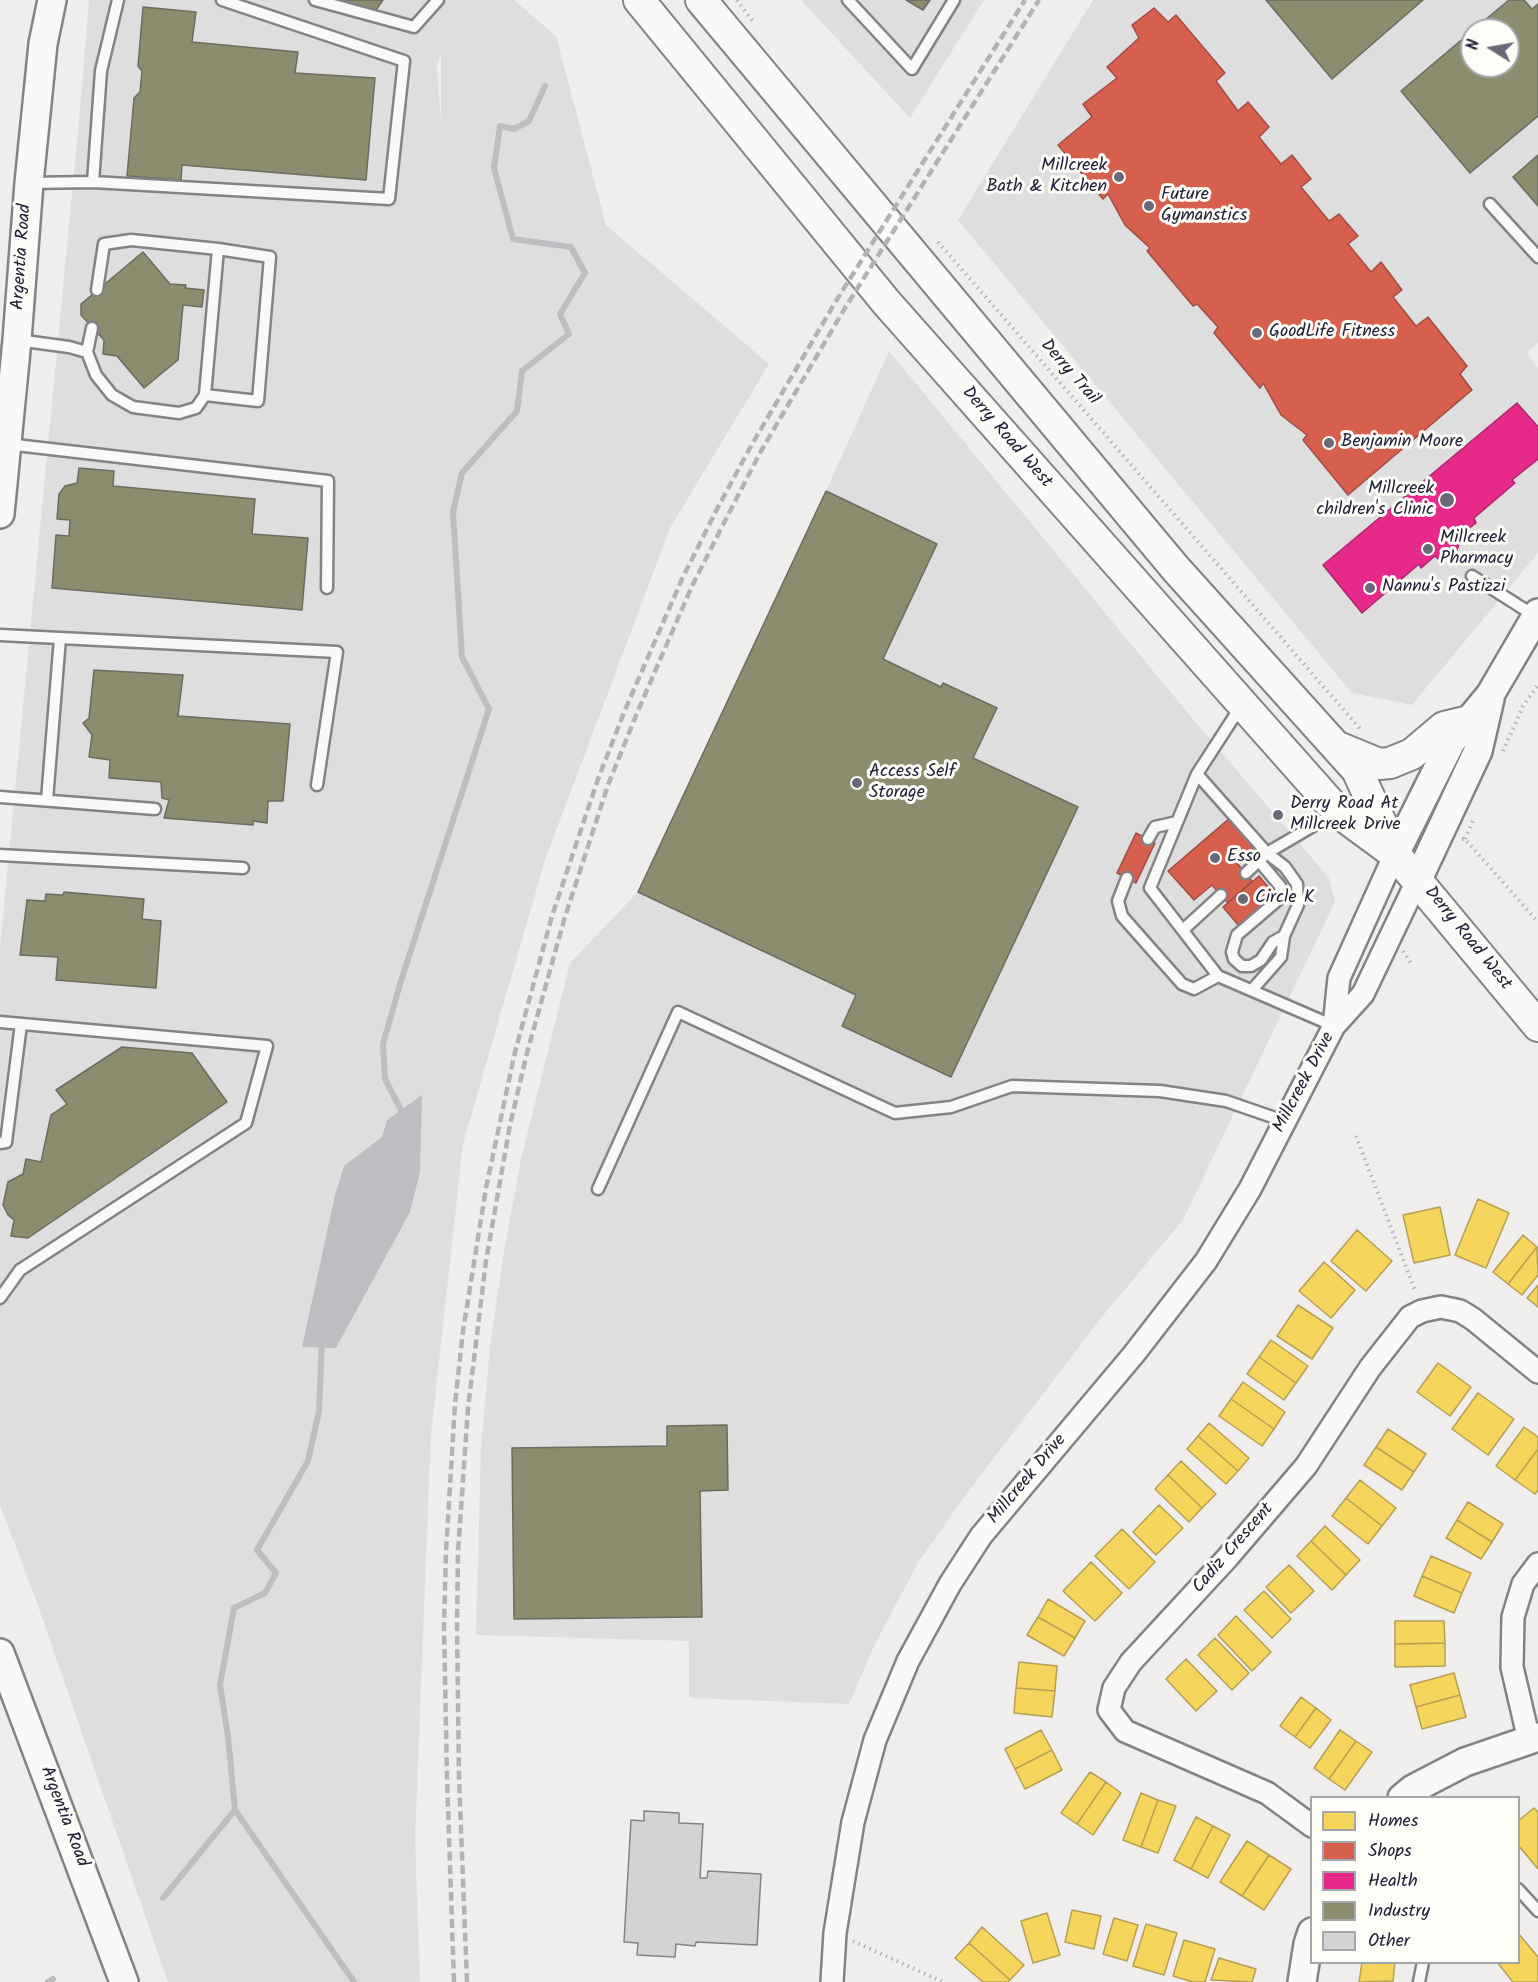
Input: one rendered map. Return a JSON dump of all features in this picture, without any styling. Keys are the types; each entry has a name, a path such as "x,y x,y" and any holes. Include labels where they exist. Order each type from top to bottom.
{"main road":[{"name":"Derry Road West","path":"639,0 886,302 1338,812 1395,854 1418,879 1538,1026"},
{"name":"Derry Road West","path":"701,0 1176,569 1357,770 1395,854"},
{"path":"1338,747 1359,758 1378,764 1390,763 1412,753 1444,727 1469,721"}],"street":[{"name":"Argentia Road","path":"0,514 43,44 52,0"},
{"name":"Millcreek Drive","path":"1334,1026 1339,978 1395,854 1451,742 1491,694 1537,614"},
{"name":"Millcreek Drive","path":"832,1982 834,1933 853,1822 875,1740 908,1660 950,1584 981,1536 1134,1354 1206,1261 1250,1189 1334,1026 1363,994 1478,751 1491,694"},
{"path":"1422,1311 1441,1307 1460,1311 1538,1372"},
{"name":"Cadiz Crescent","path":"1310,1825 1267,1793 1125,1731 1109,1710 1114,1688 1131,1662 1228,1557 1306,1466 1370,1368 1410,1317 1422,1311"},
{"path":"1403,1796 1466,1762 1533,1739 1512,1666 1513,1617 1523,1584 1538,1564"},
{"name":"Argentia Road","path":"0,1653 124,1982"},
{"path":"1302,1982 1310,1936"}],"lane":[{"path":"93,182 101,71 118,0"},
{"path":"29,183 93,182 389,199 404,61 222,0"},
{"path":"315,0 414,27 438,0"},
{"path":"848,0 912,69 954,0"},
{"path":"1490,204 1538,256"},
{"path":"97,290 104,244 131,240 270,257 258,401 205,395"},
{"path":"92,328 87,352 96,375 112,395 133,407 179,413 196,408 205,395 218,249"},
{"path":"17,340 69,347 87,352"},
{"path":"7,444 328,482 327,588"},
{"path":"1472,576 1537,614"},
{"path":"0,635 337,652 317,785"},
{"path":"48,800 60,638"},
{"path":"1243,703 1197,774 1150,888 1184,929 1218,976 1334,1026"},
{"path":"1197,774 1263,857 1280,886 1279,899 1237,935 1232,952 1234,959 1242,966 1251,966 1261,960 1274,942 1284,936"},
{"path":"0,797 155,809"},
{"path":"1246,873 1263,857 1338,812"},
{"path":"1148,839 1155,827 1177,822"},
{"path":"0,855 243,868"},
{"path":"1252,990 1281,957 1284,936 1298,905 1297,884 1285,867 1263,857"},
{"path":"1127,878 1118,902 1122,916 1182,984 1194,989 1218,976"},
{"path":"1184,929 1221,895"},
{"path":"598,1189 678,1012 895,1113 951,1107 1012,1086 1160,1091 1226,1101 1284,1121"},
{"path":"0,1022 267,1046 246,1123 20,1270 0,1298"},
{"path":"0,1143 6,1142 21,1024"},
{"path":"1520,1890 1538,1911"},
{"path":"1419,1982 1423,1964"}],"path":[{"path":"737,0 757,27"},
{"name":"Derry Trail","path":"930,234 1370,740"},
{"path":"1456,839 1465,840 1538,922"},
{"path":"1406,952 1411,963"},
{"path":"1356,1136 1422,1311"},
{"path":"834,1933 943,1982"}],"shaded area":[{"path":"89,0 514,0 556,36 606,225 769,364 670,528 545,860 463,1144 431,1434 415,1838 420,1982 168,1982 37,1603 0,1505 0,948","holes":["441,53 441,123 437,66"]},
{"path":"801,0 984,0 910,118"},
{"path":"1093,0 1538,0 1538,343 1527,353 1538,368 1538,553 1412,705 1352,693 958,220"},
{"path":"889,351 1187,712 1329,878 1335,902 1183,1220 1102,1317 967,1493 918,1563 876,1642 849,1704 689,1698 689,1641 476,1635 481,1449 490,1346 521,1159 570,963 638,892"},
{"path":"422,1095 420,1172 410,1212 336,1348 302,1347 335,1195 344,1166 382,1137 387,1120"}],"building: Homes":[{"path":"1478,1199 1509,1213 1486,1268 1455,1255"},
{"path":"1440,1207 1450,1255 1414,1263 1403,1215"},
{"path":"1357,1230 1392,1261 1366,1291 1331,1261"},
{"path":"1523,1235 1537,1247 1508,1284 1493,1272"},
{"path":"1537,1247 1538,1275 1522,1295 1508,1284"},
{"path":"1324,1262 1355,1290 1331,1318 1299,1291"},
{"path":"1538,1285 1538,1307 1527,1298"},
{"path":"1298,1305 1333,1328 1312,1359 1277,1336"},
{"path":"1271,1340 1308,1366 1296,1383 1259,1357"},
{"path":"1259,1357 1296,1383 1284,1400 1247,1374"},
{"path":"1438,1363 1471,1387 1450,1416 1417,1392"},
{"path":"1243,1382 1285,1412 1274,1429 1231,1399"},
{"path":"1478,1393 1514,1419 1488,1455 1452,1429"},
{"path":"1231,1399 1274,1429 1262,1446 1219,1416"},
{"path":"1209,1423 1249,1458 1238,1471 1198,1436"},
{"path":"1524,1427 1538,1437 1538,1449 1515,1480 1496,1466"},
{"path":"1388,1429 1426,1454 1414,1472 1376,1447"},
{"path":"1198,1436 1238,1471 1226,1484 1187,1449"},
{"path":"1376,1447 1414,1472 1402,1490 1364,1465"},
{"path":"1538,1449 1538,1490 1535,1494 1515,1480"},
{"path":"1181,1461 1216,1494 1202,1508 1168,1475"},
{"path":"1168,1475 1202,1508 1189,1522 1155,1489"},
{"path":"1360,1480 1396,1508 1382,1526 1346,1498"},
{"path":"1346,1498 1382,1526 1368,1544 1332,1516"},
{"path":"1468,1502 1503,1524 1492,1542 1457,1520"},
{"path":"1159,1505 1183,1528 1156,1555 1133,1532"},
{"path":"1457,1520 1492,1542 1481,1559 1446,1538"},
{"path":"1325,1526 1360,1560 1346,1575 1311,1541"},
{"path":"1122,1529 1155,1562 1129,1589 1095,1556"},
{"path":"1311,1541 1346,1575 1332,1590 1297,1556"},
{"path":"1431,1556 1471,1573 1462,1593 1422,1576"},
{"path":"1091,1562 1122,1593 1095,1621 1063,1591"},
{"path":"1289,1565 1314,1591 1291,1613 1266,1587"},
{"path":"1422,1576 1462,1593 1454,1613 1414,1596"},
{"path":"1264,1591 1291,1619 1272,1638 1244,1610"},
{"path":"1048,1599 1085,1621 1075,1638 1038,1617"},
{"path":"1236,1616 1271,1652 1252,1671 1218,1635"},
{"path":"1038,1617 1075,1638 1064,1656 1027,1635"},
{"path":"1395,1621 1444,1621 1445,1643 1395,1644"},
{"path":"1215,1638 1249,1673 1232,1690 1198,1655"},
{"path":"1445,1643 1445,1666 1395,1667 1395,1644"},
{"path":"1186,1659 1217,1691 1196,1711 1166,1679"},
{"path":"1019,1662 1057,1666 1055,1691 1016,1688"},
{"path":"1454,1673 1460,1695 1416,1707 1410,1685"},
{"path":"1016,1688 1055,1691 1052,1717 1014,1713"},
{"path":"1460,1695 1466,1717 1422,1729 1416,1707"},
{"path":"1301,1697 1316,1708 1295,1737 1280,1726"},
{"path":"1316,1708 1331,1720 1310,1748 1295,1737"},
{"path":"1041,1730 1052,1750 1015,1769 1005,1749"},
{"path":"1340,1730 1356,1741 1329,1779 1314,1768"},
{"path":"1356,1741 1372,1752 1345,1790 1329,1779"},
{"path":"1052,1750 1062,1770 1025,1789 1015,1769"},
{"path":"1090,1772 1106,1782 1077,1824 1061,1813"},
{"path":"1106,1782 1121,1793 1093,1835 1077,1824"},
{"path":"1141,1793 1158,1800 1141,1847 1123,1840"},
{"path":"1158,1800 1176,1806 1158,1853 1141,1847"},
{"path":"1534,1808 1538,1812 1538,1869 1520,1847 1520,1819"},
{"path":"1196,1817 1213,1826 1191,1869 1174,1860"},
{"path":"1213,1826 1230,1835 1208,1878 1191,1869"},
{"path":"1247,1841 1269,1855 1242,1896 1220,1882"},
{"path":"1269,1855 1291,1869 1264,1910 1242,1896"},
{"path":"1072,1910 1101,1916 1094,1949 1065,1942"},
{"path":"1047,1913 1060,1955 1033,1963 1021,1921"},
{"path":"1114,1918 1138,1925 1127,1961 1103,1954"},
{"path":"1146,1924 1177,1933 1164,1975 1133,1966"},
{"path":"982,1927 1024,1965 1010,1980 969,1943"},
{"path":"1520,1935 1538,1957 1538,1982 1513,1982 1499,1964 1520,1964"},
{"path":"1184,1940 1215,1949 1205,1982 1193,1982 1173,1976"},
{"path":"969,1943 1010,1980 1008,1982 983,1982 955,1958"},
{"path":"1219,1958 1256,1969 1252,1982 1211,1980"},
{"path":"1362,1964 1395,1964 1393,1981 1359,1982"}],"building: Shops":[{"path":"1154,8 1168,22 1176,15 1225,73 1216,81 1238,111 1248,102 1269,127 1259,137 1281,164 1292,155 1311,179 1301,187 1329,221 1339,214 1358,236 1348,244 1371,272 1381,262 1402,290 1393,297 1416,326 1428,317 1467,366 1460,374 1472,390 1348,495 1303,440 1307,435 1281,415 1263,383 1260,388 1214,333 1218,327 1197,304 1193,306 1147,251 1150,248 1125,225 1108,194 1103,199 1058,145 1092,117 1083,104 1117,78 1107,67 1139,38 1132,25"},
{"path":"1231,817 1256,846 1237,863 1252,881 1228,903 1212,885 1194,900 1168,871"},
{"path":"1136,833 1155,843 1136,883 1117,873"},
{"path":"1259,876 1275,895 1239,926 1223,907"}],"building: Health":[{"name":"Millcreek children's Clinic","path":"1517,403 1538,427 1538,459 1512,480 1515,483 1474,518 1476,523 1460,535 1462,537 1455,555 1438,559 1435,556 1421,568 1419,564 1362,613 1323,565"}],"building: Industry":[{"path":"333,0 383,0 373,14"},
{"path":"906,0 930,0 923,10"},
{"path":"1266,0 1423,0 1332,79"},
{"path":"1509,0 1524,0 1532,9 1538,4 1538,116 1470,173 1401,91 1460,41 1460,78 1520,78 1520,18 1487,18"},
{"path":"143,7 196,12 192,42 298,52 295,73 375,78 366,180 182,165 181,180 127,176 134,98 140,92 142,71 138,66"},
{"path":"1538,155 1538,206 1513,177"},
{"path":"143,252 170,284 204,290 202,307 183,305 178,360 144,388 117,356 103,354 104,340 81,315 81,304"},
{"path":"79,468 114,471 113,486 255,499 252,534 308,538 302,610 52,588 56,535 69,536 70,520 57,519 59,494 65,486 77,483"},
{"name":"Access Self Storage","path":"826,491 937,544 883,659 941,687 943,683 997,708 973,758 1078,807 951,1077 842,1026 856,995 638,892"},
{"path":"94,670 183,675 178,716 290,724 283,801 268,801 267,823 253,821 253,825 164,818 169,800 162,798 161,782 109,778 110,760 89,757 92,735 83,723 89,718"},
{"path":"64,892 144,899 142,919 161,921 156,988 56,980 58,957 20,955 27,900 45,901 46,894 63,895"},
{"path":"122,1047 192,1053 227,1102 28,1238 11,1236 14,1220 8,1215 3,1205 8,1182 23,1174 26,1159 41,1162 51,1115 67,1104 56,1090"},
{"path":"727,1425 728,1490 700,1491 702,1617 514,1619 512,1448 667,1446 667,1426"}],"building: Other":[{"path":"644,1811 679,1813 679,1823 703,1824 700,1878 707,1878 708,1871 761,1874 757,1945 696,1942 695,1946 676,1944 675,1957 637,1955 638,1943 624,1942 631,1820 644,1821"}],"waterway":[{"path":"400,1118 401,1110 385,1079 383,1044 400,984 489,709 462,657 453,512 462,473 517,411 522,371 569,334 560,314 585,273 571,247 513,239 494,168 500,126 514,129 529,121 545,86"},
{"path":"322,1340 319,1411 308,1461 257,1550 276,1573 265,1593 234,1608 220,1685 235,1810 354,1982"},
{"path":"163,1898 235,1810"},
{"path":"48,1982 53,1979"}],"railway":[{"path":"454,1982 444,1627 455,1404 463,1331 486,1188 515,1052 552,916 598,779 625,710 682,579 716,511 751,446 836,301 1025,0"},
{"path":"467,1982 459,1777 457,1627 458,1552 468,1408 486,1261 510,1125 527,1053 564,920 608,785 637,713 692,586 761,451 845,308 1039,0"}],"place":[{"name":"Millcreek Bath & Kitchen","path":"1119,177"},
{"name":"Future Gymanstics","path":"1149,206"},
{"name":"GoodLife Fitness","path":"1257,333"},
{"name":"Benjamin Moore","path":"1329,443"},
{"name":"Millcreek children's Clinic","path":"1447,500"},
{"name":"Millcreek Pharmacy","path":"1428,549"},
{"name":"Nannu's Pastizzi","path":"1370,588"},
{"name":"Access Self Storage","path":"857,783"},
{"name":"Derry Road At Millcreek Drive","path":"1278,815"},
{"name":"Esso","path":"1215,858"},
{"name":"Circle K","path":"1243,899"}]}
